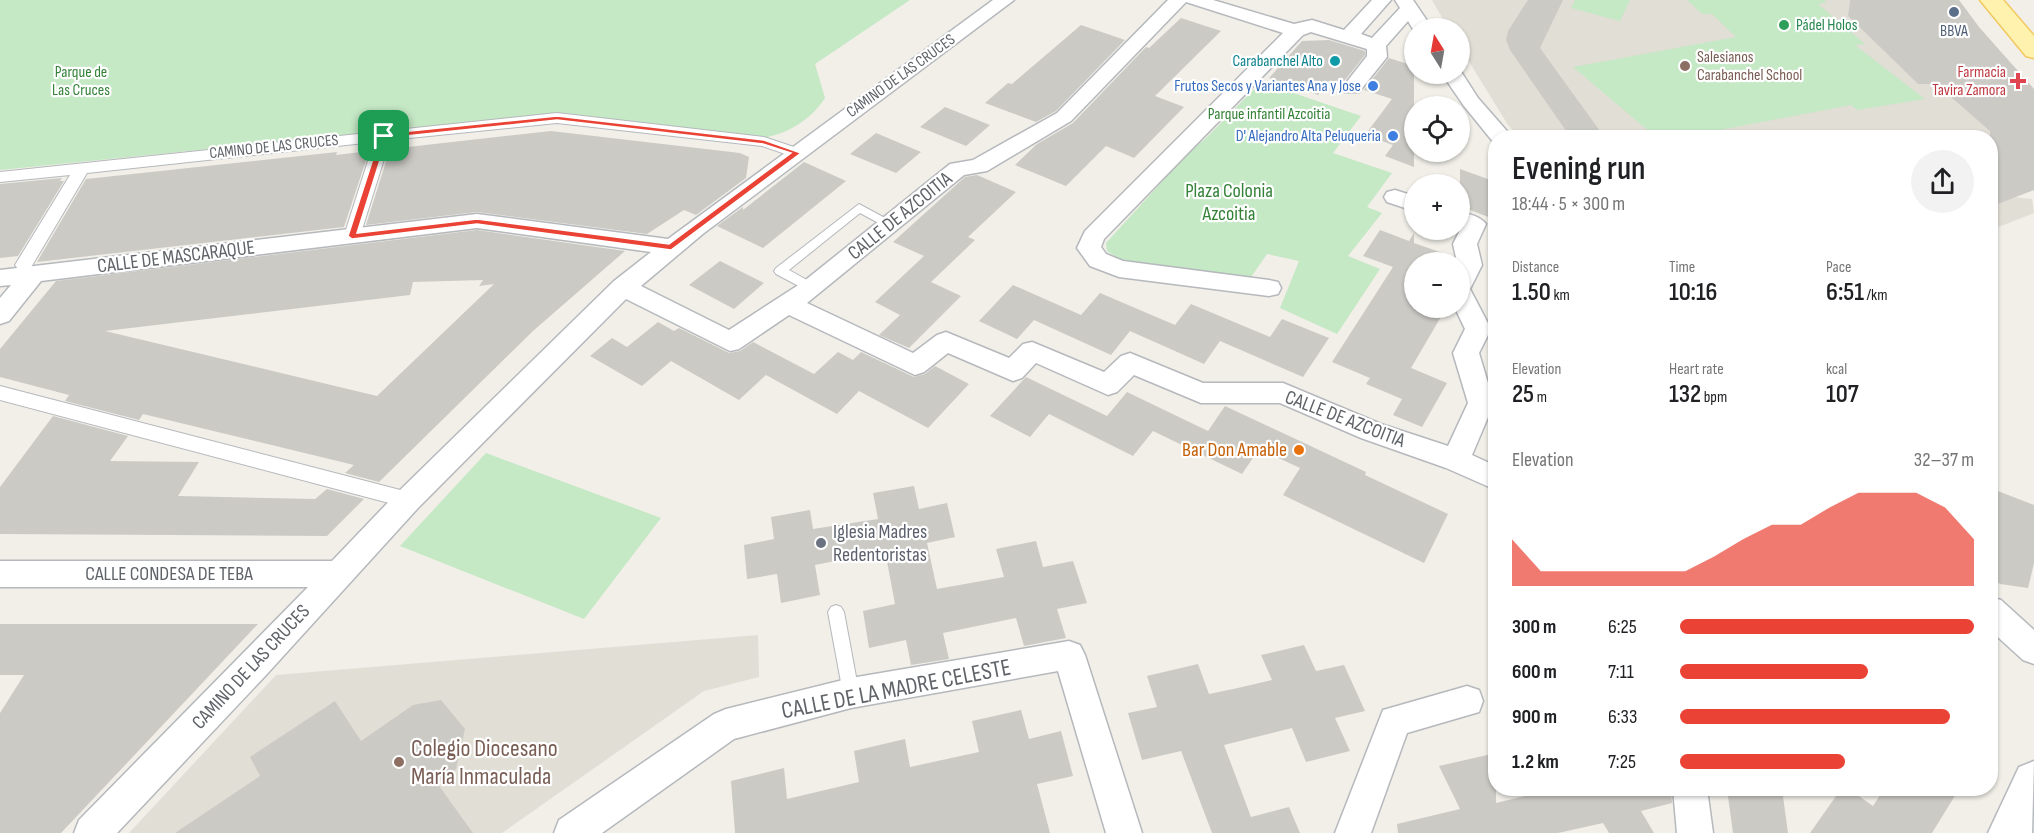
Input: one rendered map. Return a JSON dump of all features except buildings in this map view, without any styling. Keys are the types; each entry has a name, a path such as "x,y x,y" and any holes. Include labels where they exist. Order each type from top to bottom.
{"main road":[{"path":"1991,0 2034,51"},
{"path":"2010,833 2034,782"}],"street":[{"name":"CAMINO DE LAS CRUCES","path":"92,833 256,664 408,500 623,287 671,247 1005,0"},
{"name":"CALLE DE AZCOITIA","path":"623,287 730,342 812,288 958,169 979,166 1064,117 1178,0"},
{"path":"1194,0 1296,31"},
{"path":"1349,36 1382,0"},
{"path":"1376,45 1407,5 1415,18"},
{"path":"1269,288 1119,269 1098,260 1089,248 1093,236 1296,31 1312,26 1376,45"},
{"path":"1352,88 1377,57 1376,45"},
{"path":"1459,84 1495,130"},
{"name":"CAMINO DE LAS CRUCES","path":"0,177 557,118 764,142 797,153"},
{"path":"352,236 384,136"},
{"path":"0,315 29,269 82,168"},
{"name":"CALLE DE MASCARAQUE","path":"0,278 29,269 477,221 671,247"},
{"name":"CALLE DE AZCOITIA","path":"788,304 915,365 946,341 1012,371 1032,351 1108,385 1130,363 1201,393 1283,393 1371,431 1455,460 1488,475"},
{"path":"1455,460 1481,403 1466,353 1478,329 1470,313"},
{"path":"0,393 408,500"},
{"name":"CALLE CONDESA DE TEBA","path":"0,574 339,573"},
{"path":"1998,617 2034,650"},
{"name":"CALLE DE LA MADRE CELESTE","path":"572,833 726,725 850,693 1069,656 1124,833"},
{"path":"1353,833 1395,721 1467,701"},
{"path":"1691,796 1695,833"}],"lane":[{"path":"812,288 780,271 859,208 890,224"},
{"path":"836,612 850,693"}],"shaded area":[{"name":"Salesianos Carabanchel School","path":"1432,0 1850,0 1848,16 1918,84 1972,84 2018,154 1998,143 1998,130 1513,130 1470,63 1470,18 1442,18"},
{"path":"1998,195 2032,199 2034,213 1998,227"},
{"name":"Colegio Diocesano María Inmaculada","path":"758,635 759,677 704,691 502,833 129,833 276,675"}],"green space":[{"name":"Parque de Las Cruces","path":"0,0 910,0 815,64 825,98 813,113 798,125 762,138 565,113 0,170"},
{"path":"1575,0 1630,0 1620,21 1571,8"},
{"path":"1687,0 1824,0 1827,2 1818,4 1865,44 1855,45 1925,99 1857,110 1851,105 1720,130 1648,130 1573,67 1736,37 1712,14 1702,14"},
{"name":"Plaza Colonia Azcoitia","path":"1261,82 1361,116 1333,153 1392,173 1367,207 1382,213 1348,256 1380,269 1337,334 1280,308 1299,261 1267,254 1249,280 1121,260 1107,251 1106,243 1192,149 1204,140"},
{"path":"486,453 661,518 584,619 400,546"}],"place":[{"name":"BBVA","path":"1954,12"},
{"name":"Pádel Holos","path":"1784,25"},
{"name":"Carabanchel Alto","path":"1335,61"},
{"name":"Salesianos Carabanchel School","path":"1685,66"},
{"name":"Farmacia Tavira Zamora","path":"2018,81"},
{"name":"Frutos Secos y Variantes Ana y Jose","path":"1373,86"},
{"name":"D' Alejandro Alta Peluqueria","path":"1393,136"},
{"name":"Bar Don Amable","path":"1299,450"},
{"name":"Iglesia Madres Redentoristas","path":"821,543"},
{"name":"Colegio Diocesano María Inmaculada","path":"399,762"}],"route":[{"path":"557,118 764,142 776,144 797,153 671,247 477,221 352,236 384,136 557,118"}],"park label":[{"name":"Parque infantil Azcoitia","path":"1269,114"}]}
